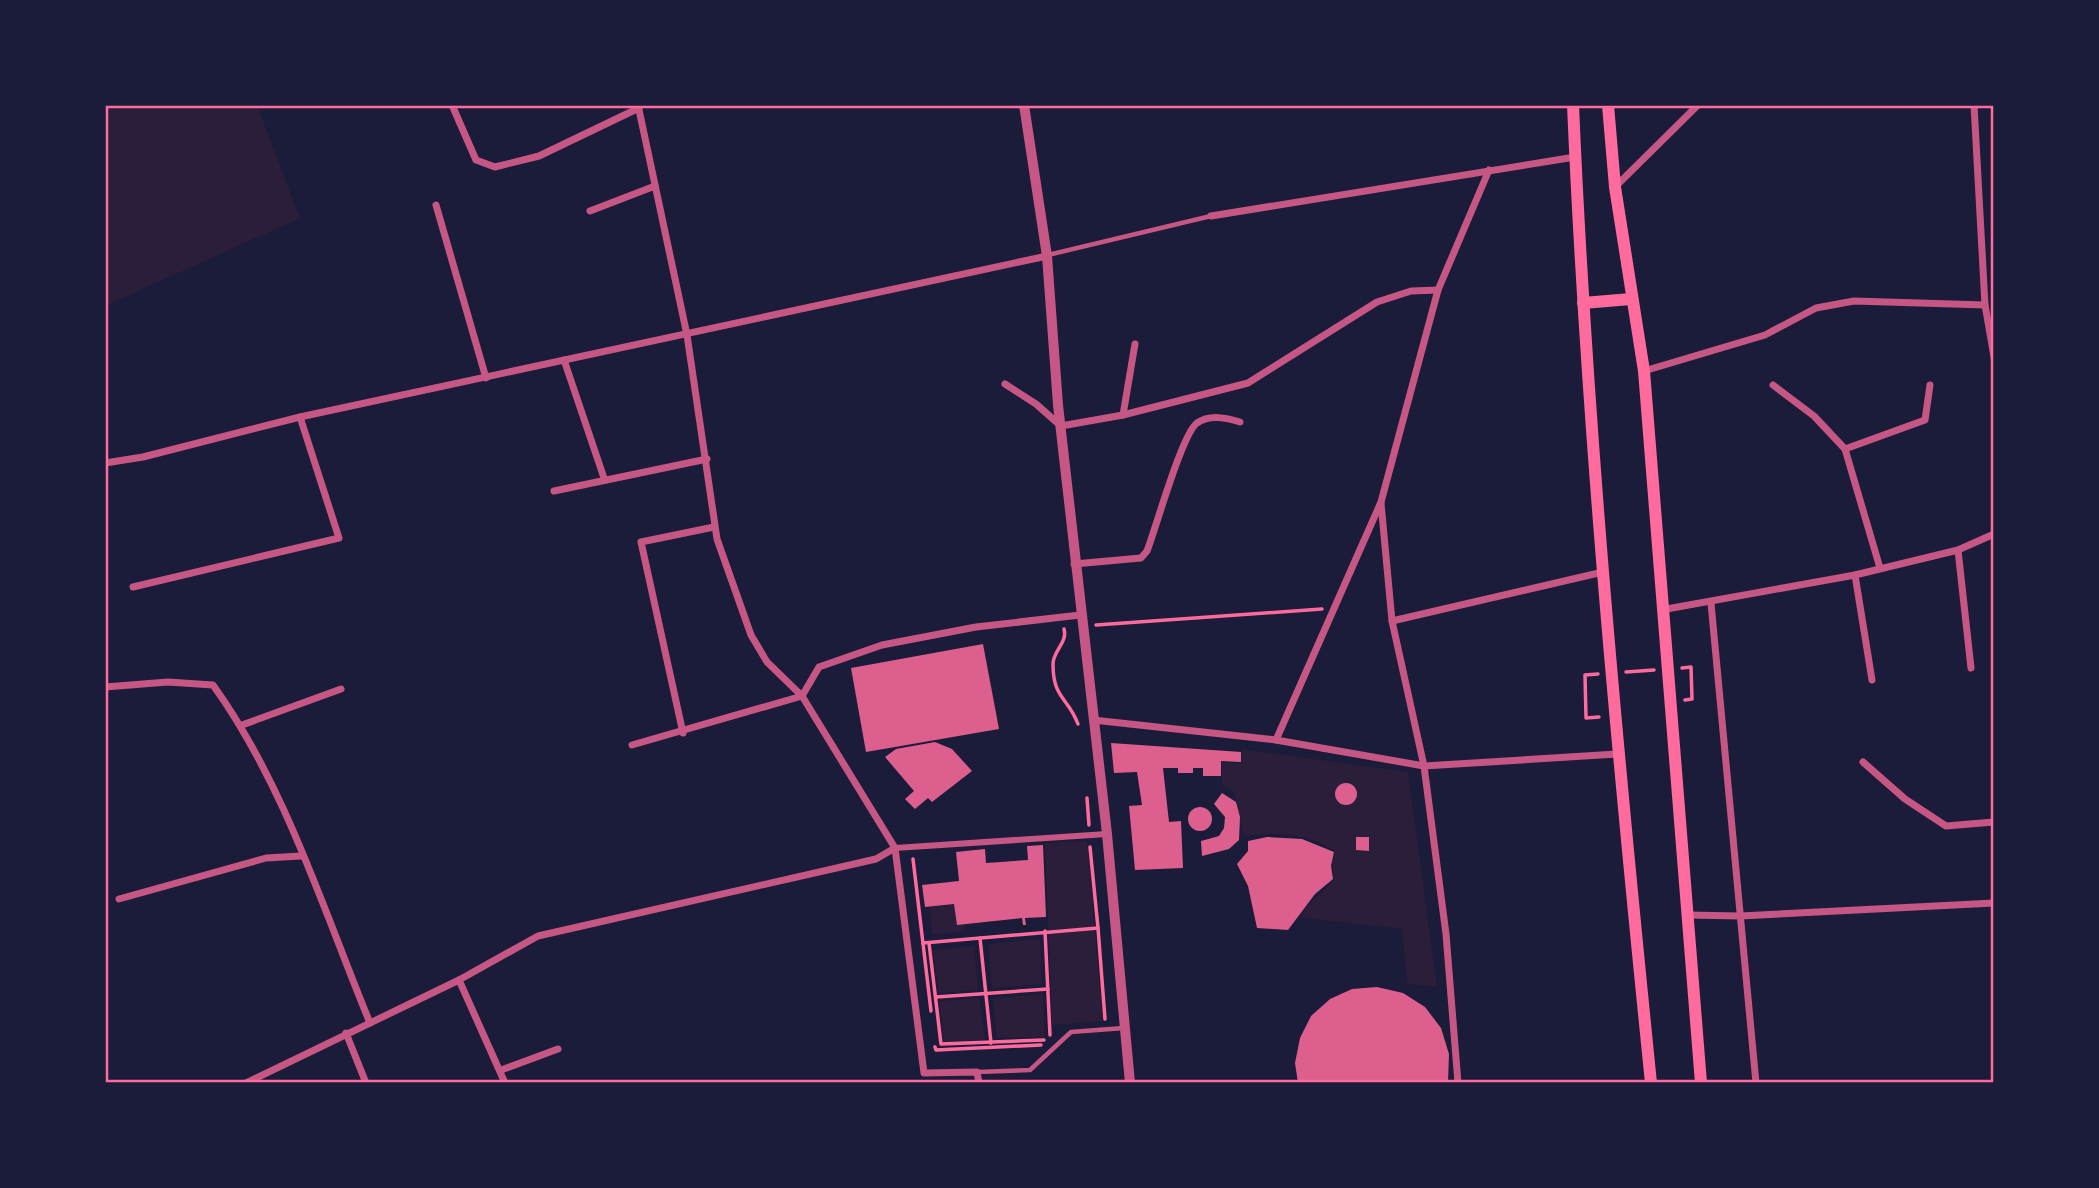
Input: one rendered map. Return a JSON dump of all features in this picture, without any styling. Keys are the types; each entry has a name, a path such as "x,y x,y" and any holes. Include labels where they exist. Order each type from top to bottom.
{"main road":[{"path":"1573,105 1583,303 1617,754 1651,1083"},
{"path":"1608,105 1615,187 1644,371 1661,610 1701,1083"},
{"path":"1583,303 1631,299"}],"street":[{"path":"452,105 477,160 495,167 539,156 638,107 687,335 715,527 751,635 767,662 802,696 895,848 923,1073 977,1072 979,1083"},
{"path":"1024,105 1047,256 1074,564 1107,834 1130,1083"},
{"path":"1615,187 1698,105"},
{"path":"1974,105 1985,305 1994,357"},
{"path":"1212,216 1575,157"},
{"path":"1276,740 1381,502 1438,290 1489,170"},
{"path":"590,211 655,186"},
{"path":"436,205 486,378"},
{"path":"105,463 143,457 300,417 1047,256"},
{"path":"1061,426 1123,415 1248,383 1377,302 1410,290 1438,290"},
{"path":"1644,371 1765,335 1816,308 1854,301 1985,305"},
{"path":"1123,415 1135,344"},
{"path":"564,360 604,478"},
{"path":"1005,384 1036,404 1061,426"},
{"path":"1773,385 1814,416 1845,449 1880,568"},
{"path":"1845,449 1925,420 1930,385"},
{"path":"1074,564 1141,558 1151,540 1183,442 1197,423 1219,416 1240,422"},
{"path":"133,587 339,538 300,417"},
{"path":"554,491 706,458"},
{"path":"1381,502 1392,621 1424,766 1446,934 1458,1083"},
{"path":"683,733 641,542 715,527"},
{"path":"1661,610 1855,575 1958,550 1994,534"},
{"path":"1958,550 1971,668"},
{"path":"1392,621 1603,572"},
{"path":"1855,575 1872,680"},
{"path":"1711,603 1756,1083"},
{"path":"632,745 683,733 802,696 819,667 882,645 976,627 1081,621"},
{"path":"105,687 168,682 213,685 242,725 301,856 370,1023"},
{"path":"242,725 341,689"},
{"path":"1093,720 1276,740 1424,766 1617,754"},
{"path":"1863,762 1905,799 1946,826 1994,822"},
{"path":"249,1082 459,980 538,936 876,859 895,848 1107,834"},
{"path":"119,899 266,858 301,856"},
{"path":"1687,915 1740,916 1994,904"},
{"path":"459,980 505,1083"},
{"path":"346,1033 366,1083"},
{"path":"501,1070 558,1049"}],"lane":[{"path":"1047,256 1212,216"},
{"path":"977,1072 1030,1070 1071,1032 1124,1028"},
{"path":"935,1072 936,1083"}],"path":[{"path":"1081,621 1335,608"},
{"path":"1063,629 1065,638 1053,661 1056,692 1073,709 1081,730"},
{"path":"1678,668 1691,667 1692,699"},
{"path":"1625,672 1664,669"},
{"path":"1586,718 1585,675 1611,673"},
{"path":"1086,796 1106,1023"},
{"path":"912,847 936,1049 1050,1040 1045,931"},
{"path":"923,943 1098,928"},
{"path":"980,938 991,1045"},
{"path":"929,943 941,1044 1055,1045"},
{"path":"936,997 1048,989"},
{"path":"1055,1027 1055,1036"}],"shaded area":[{"path":"105,105 257,105 300,218 105,306"},
{"path":"1242,749 1408,772 1437,987 1407,984 1402,929 1302,918 1303,910 1334,880 1332,867 1335,851 1313,840 1291,835 1244,836 1234,792 1222,785 1222,762 1241,764"},
{"path":"1087,841 1103,1021 1052,1025 1045,843"},
{"path":"954,904 957,924 964,924 965,931 932,935 930,907"},
{"path":"1040,939 1042,984 992,988 988,944"},
{"path":"974,946 978,990 939,993 933,950"},
{"path":"1043,994 1045,1037 997,1038 993,998"},
{"path":"979,998 985,1040 944,1042 939,1001"}],"building":[{"path":"983,644 999,729 866,752 851,668"},
{"path":"935,742 952,749 972,771 932,802 928,798 915,809 905,799 914,791 885,757 896,749"},
{"path":"1111,743 1241,752 1241,762 1221,761 1221,776 1203,776 1203,768 1193,768 1193,773 1178,773 1178,768 1163,768 1169,822 1181,821 1183,868 1135,870 1129,806 1142,805 1137,772 1114,773"},
{"path":"1346,783 1356,790 1357,794 1350,804 1346,805 1336,798 1335,794 1342,784"},
{"path":"1222,793 1236,802 1240,817 1239,840 1229,849 1202,856 1201,841 1219,836 1224,828 1225,817 1214,804"},
{"path":"1200,807 1208,811 1212,819 1208,827 1200,831 1192,827 1188,819 1192,811"},
{"path":"1267,837 1302,839 1334,852 1331,866 1333,879 1315,894 1288,930 1257,928 1248,886 1237,864 1248,851 1248,841"},
{"path":"1356,837 1369,837 1369,851 1356,850"},
{"path":"1043,845 1046,917 1025,918 1026,925 1023,925 1022,918 957,925 954,904 925,907 922,885 959,881 956,852 985,849 986,863 1028,860 1027,846"},
{"path":"1377,987 1403,993 1425,1007 1441,1028 1449,1054 1448,1083 1298,1083 1295,1063 1300,1038 1311,1016 1330,999 1352,989"}]}
